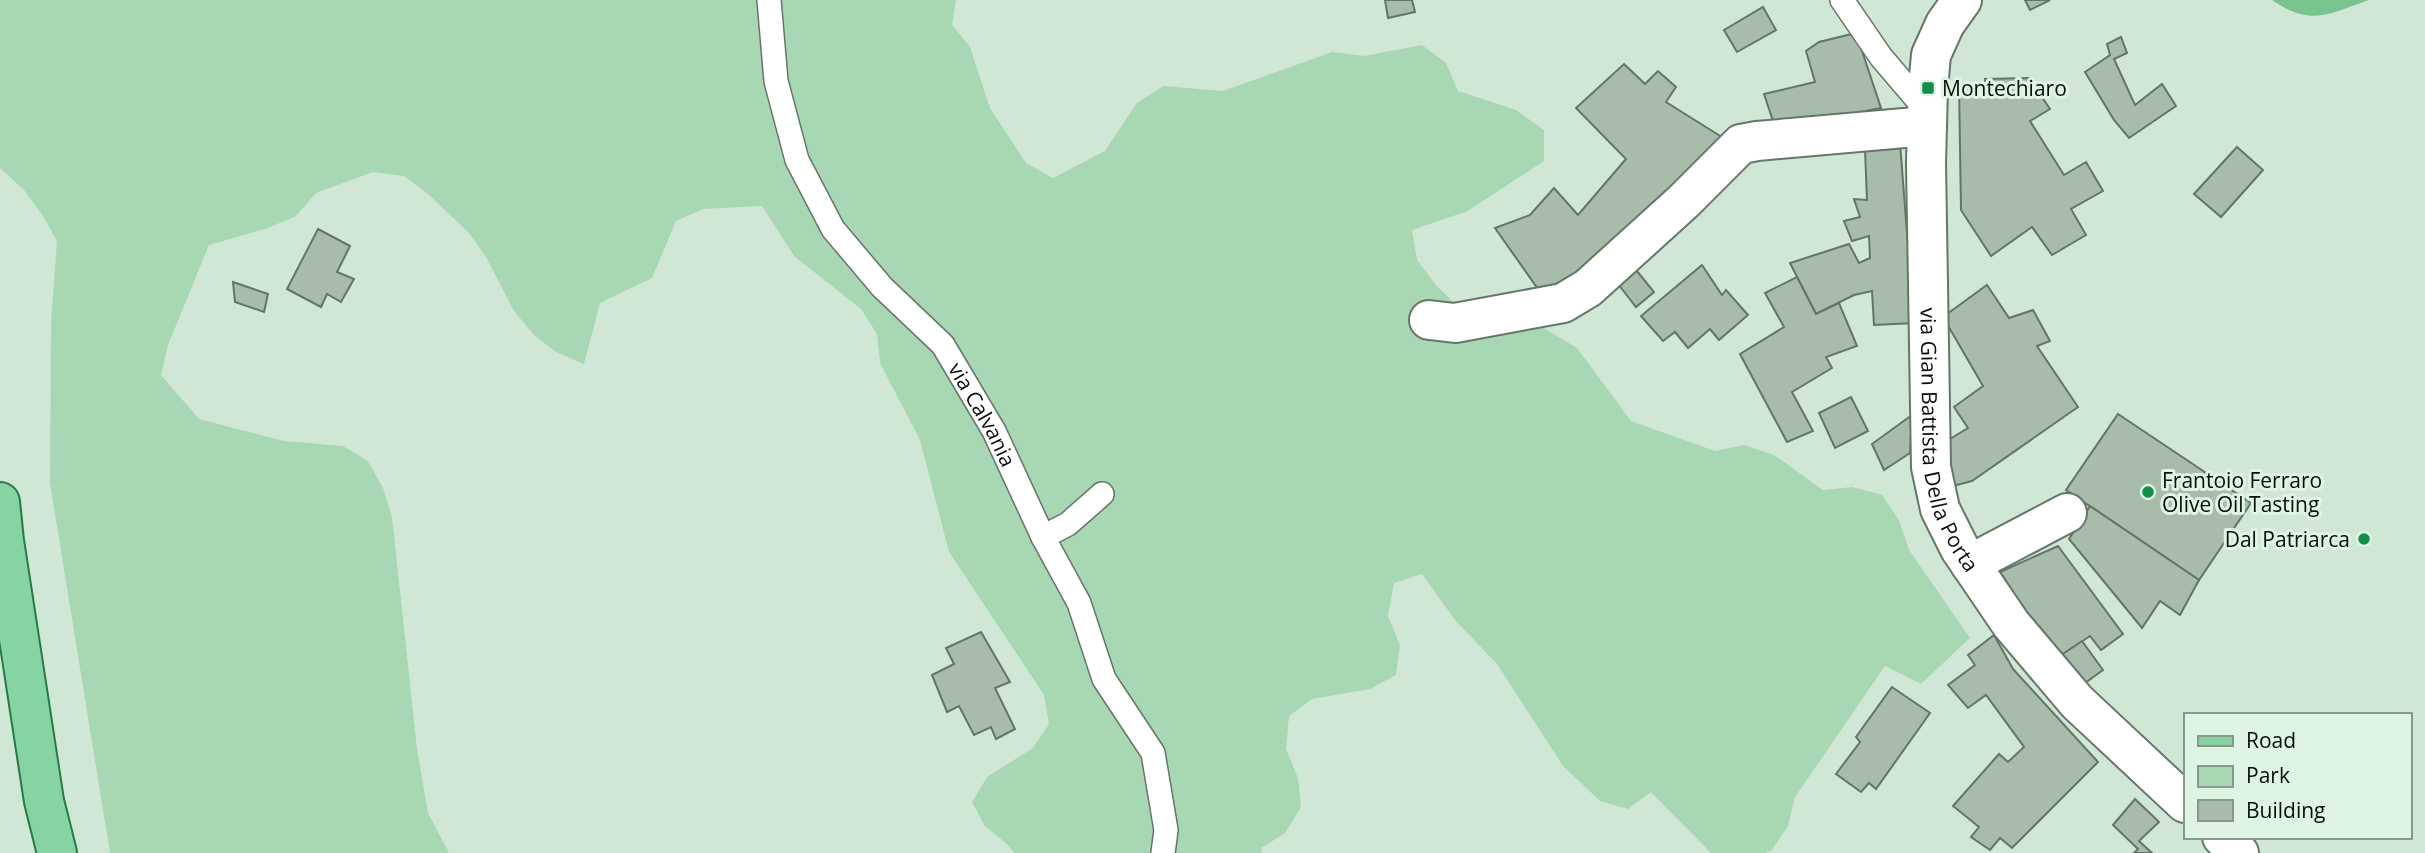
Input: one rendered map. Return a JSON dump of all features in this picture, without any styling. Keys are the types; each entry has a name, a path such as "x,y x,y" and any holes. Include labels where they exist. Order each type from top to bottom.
{"main road":[{"path":"0,502 42,788 57,853"}],"street":[{"name":"via Gian Battista Della Porta","path":"1962,0 1945,24 1931,55 1927,118 1931,467 1940,509 1960,549 2011,624 2077,702 2184,802"},
{"path":"1429,320 1455,323 1563,303 1588,288 1684,201 1741,144 1927,118"},
{"path":"1970,564 2067,513"},
{"path":"2224,839 2239,853"}],"lane":[{"name":"via Calvania","path":"769,0 776,81 797,160 833,229 883,287 943,345 994,431 1043,537 1079,603 1104,679 1153,753 1166,830 1163,853"},
{"path":"1842,0 1927,118"},
{"path":"1043,537 1068,524 1102,494"}],"green space":[{"path":"0,0 956,0 952,25 970,47 990,108 1026,163 1053,178 1105,151 1137,103 1163,86 1223,91 1332,52 1364,56 1422,45 1446,63 1458,91 1516,110 1544,130 1544,161 1468,211 1412,230 1417,260 1436,285 1457,306 1524,316 1577,348 1631,421 1715,451 1744,445 1774,455 1823,490 1852,487 1882,495 1899,520 1909,550 1970,638 1921,684 1885,666 1795,797 1788,826 1771,851 1711,853 1651,792 1628,809 1600,801 1563,766 1497,664 1455,620 1422,574 1394,583 1388,616 1400,645 1396,675 1370,689 1312,699 1289,716 1286,749 1298,778 1301,807 1285,833 1261,848 1262,853 1014,853 985,826 972,802 987,777 1033,748 1049,724 1044,695 949,552 920,440 880,363 877,334 861,309 794,256 762,206 703,209 676,221 652,278 600,303 584,364 556,352 534,335 514,311 486,257 469,233 428,194 404,176 373,172 316,193 296,216 268,228 209,245 168,345 161,375 199,419 284,441 343,446 368,461 383,488 392,517 417,749 428,813 449,853 110,853 50,483 51,323 57,241 24,190 0,168"},
{"path":"2272,0 2369,0 2331,13 2309,16"}],"building":[{"path":"1385,0 1412,0 1415,12 1388,18"},
{"path":"2025,0 2050,0 2030,10"},
{"path":"1763,7 1776,30 1737,52 1724,30"},
{"path":"1856,33 1881,108 1789,126 1773,121 1764,94 1815,82 1806,51 1819,42"},
{"path":"2121,37 2127,53 2114,59 2135,105 2162,84 2176,106 2129,138 2114,120 2085,72 2110,55 2107,44"},
{"path":"1624,64 1645,84 1658,71 1676,87 1666,102 1733,144 1545,299 1495,228 1530,215 1554,188 1578,215 1626,159 1576,108"},
{"path":"2029,78 2050,109 2030,121 2064,175 2086,162 2103,191 2071,209 2086,235 2052,255 2032,227 1991,256 1961,210 1959,85 1986,89 1985,79"},
{"path":"1899,130 1914,323 1874,325 1872,291 1854,295 1816,314 1790,263 1849,244 1859,263 1870,258 1869,236 1852,241 1844,221 1860,217 1854,199 1867,200 1865,150"},
{"path":"2237,147 2263,170 2221,217 2194,194"},
{"path":"318,229 350,246 337,272 354,279 341,302 327,294 321,307 287,289"},
{"path":"1628,260 1654,292 1636,307 1611,275"},
{"path":"1702,265 1722,295 1726,290 1748,315 1719,340 1710,329 1688,348 1675,332 1663,341 1641,316"},
{"path":"1797,277 1816,314 1839,303 1857,346 1826,357 1832,368 1792,392 1813,431 1787,442 1740,354 1784,327 1765,293"},
{"path":"233,282 268,294 264,312 235,302"},
{"path":"1987,285 2009,318 2033,310 2050,341 2037,346 2078,407 1972,481 1949,487 1945,442 1968,428 1954,407 1983,386 1943,317"},
{"path":"1851,397 1868,431 1835,448 1819,413"},
{"path":"2118,414 2251,503 2199,580 2066,490"},
{"path":"1912,415 1910,453 1884,470 1872,444"},
{"path":"2090,506 2199,580 2180,615 2160,601 2142,628 2069,539"},
{"path":"2058,546 2123,634 2101,650 2090,636 2057,658 2000,572"},
{"path":"981,632 1010,682 995,688 1015,729 996,739 991,727 974,735 959,706 947,712 932,675 954,664 946,648"},
{"path":"1994,635 2013,669 2098,762 2012,848 2000,838 1990,850 1971,837 1979,827 1953,806 1999,754 2008,762 2024,747 1986,695 1968,708 1948,685 1975,665 1968,655"},
{"path":"2082,641 2103,670 2085,683 2057,658"},
{"path":"1892,687 1930,713 1876,789 1869,783 1861,792 1836,774 1860,742 1856,737"},
{"path":"2135,799 2159,822 2139,841 2152,853 2134,853 2138,849 2113,825"}],"place":[{"name":"Montechiaro","path":"1928,88"},
{"name":"Frantoio Ferraro Olive Oil Tasting","path":"2148,492"},
{"name":"Dal Patriarca","path":"2364,539"}]}
